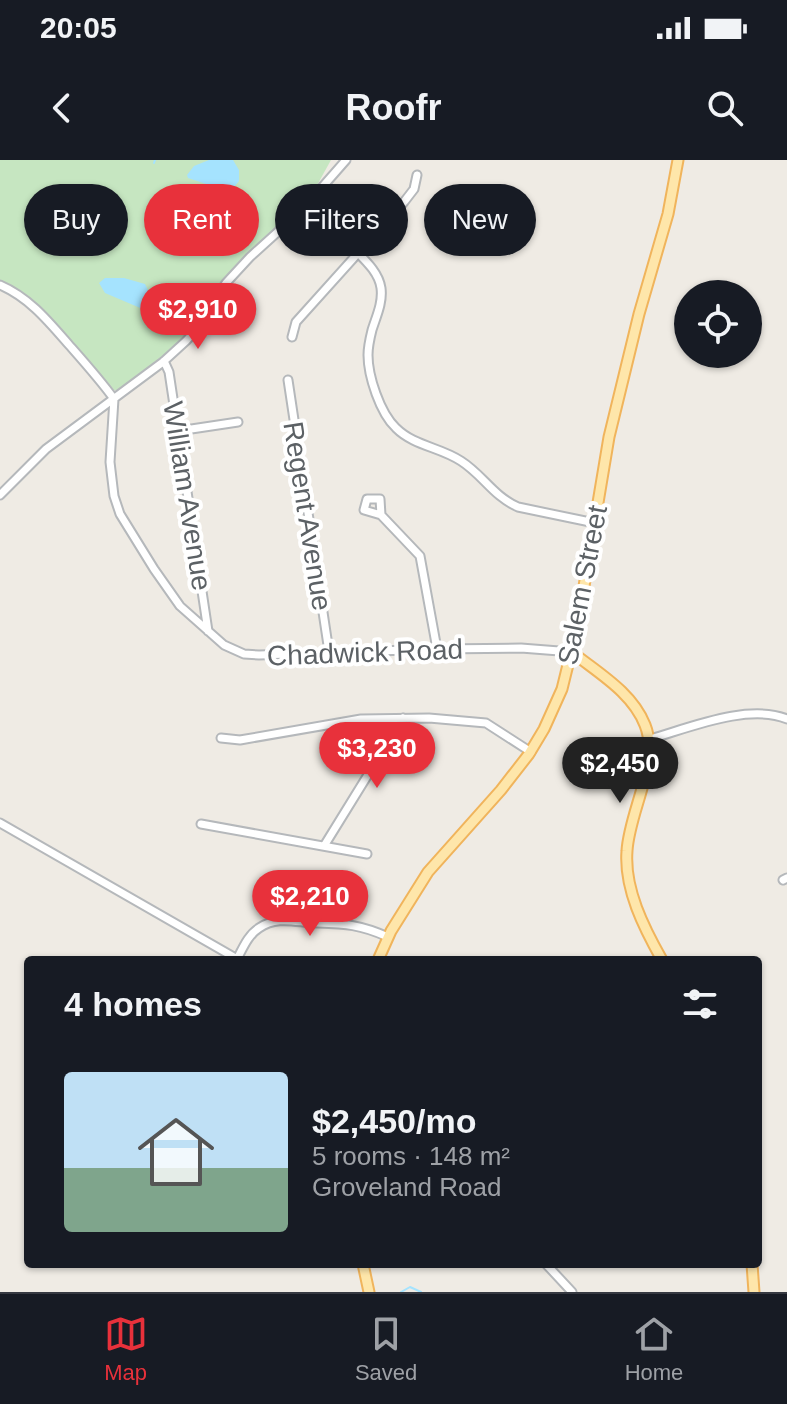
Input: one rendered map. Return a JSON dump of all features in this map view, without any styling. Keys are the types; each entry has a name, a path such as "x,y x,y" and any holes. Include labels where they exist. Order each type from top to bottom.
{"main road":[{"name":"Salem Street","path":"380,956 428,872 531,752 562,689 572,652 617,403 668,214 678,160"},
{"path":"572,652 627,697 645,723 650,739 646,771 627,847 627,876 660,956"},
{"path":"364,1268 369,1292"},
{"path":"752,1268 754,1292"}],"street":[{"path":"0,495 46,449 164,361 197,329 226,283 303,209 346,160"},
{"path":"408,196 414,189 417,175"},
{"path":"292,337 296,322 355,256"},
{"path":"361,256 371,266 381,286 368,354 380,405 392,424 407,438 459,459 510,504 595,523"},
{"path":"0,285 33,305 114,399"},
{"name":"William Avenue","path":"164,361 169,372 209,632"},
{"name":"Regent Avenue","path":"288,380 329,652"},
{"name":"Chadwick Road","path":"114,399 110,462 117,508 171,594 185,611 224,645 244,654 259,655 437,649 572,652"},
{"path":"178,431 238,422"},
{"path":"381,515 420,556 437,649"},
{"path":"650,739 744,713 767,713 787,719"},
{"path":"324,846 403,718"},
{"path":"221,738 240,740 361,719 458,719 486,723 531,752"},
{"path":"0,823 233,956"},
{"path":"201,824 367,854"},
{"path":"240,956 254,931 280,920 342,923 369,928 388,937"},
{"path":"550,1268 572,1292"}],"green space":[{"path":"0,160 331,160 318,184 275,184 275,233 259,250 259,184 144,184 144,256 254,256 209,304 192,330 161,361 121,391 114,390 18,290 0,290"}],"water":[{"path":"209,160 233,160 239,170 239,181 236,184 206,184 188,178 194,166"},
{"path":"105,278 124,278 145,284 155,312 105,293 99,283"}],"waterway":[{"path":"401,1292 410,1287 421,1292"}]}
